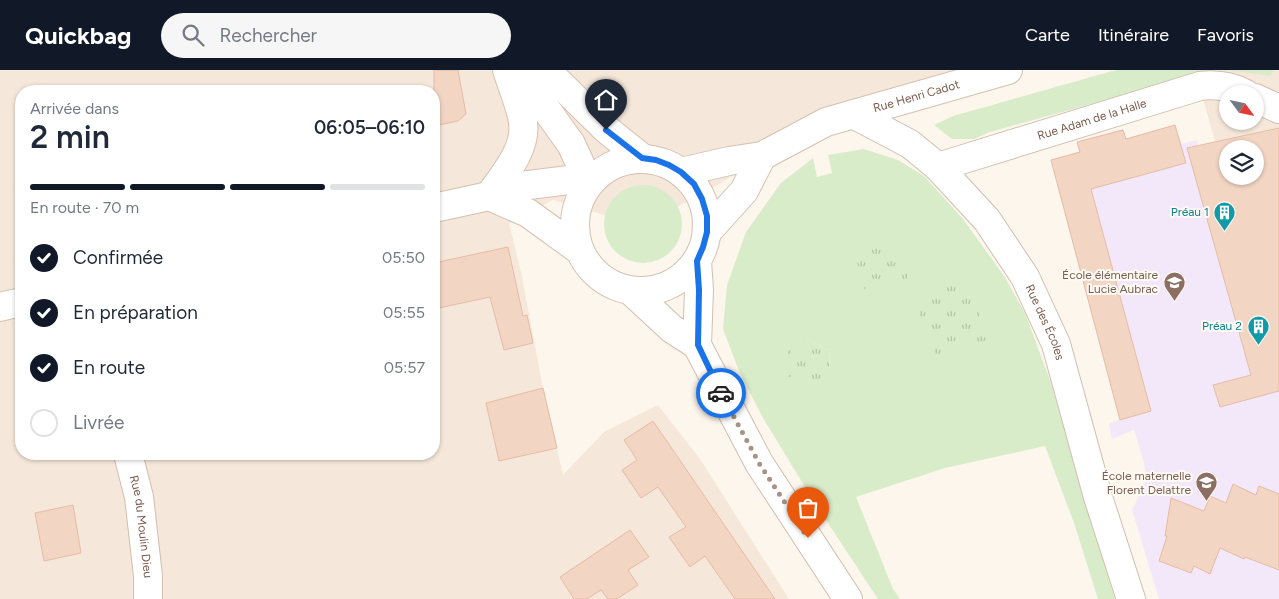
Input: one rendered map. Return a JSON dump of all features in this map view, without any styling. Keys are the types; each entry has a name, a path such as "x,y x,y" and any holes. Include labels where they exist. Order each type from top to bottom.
{"street":[{"path":"489,196 517,153 522,140 523,123 507,70"},
{"path":"513,70 541,102 571,144 588,184"},
{"path":"546,70 606,130 642,158"},
{"name":"Rue Henri Cadot","path":"681,172 762,156 826,122 1008,70"},
{"name":"Rue Adam de la Halle","path":"938,167 1200,86 1219,86"},
{"path":"1264,102 1279,109"},
{"name":"Rue des Écoles","path":"853,114 910,144 938,167 987,220 1025,277 1056,344 1098,497 1131,599"},
{"path":"707,232 744,191 762,156"},
{"path":"642,158 656,160 669,165 681,172 694,184 702,199 707,216 707,232 697,261 689,271 669,286 657,290 631,291 605,282 594,273 579,250 574,233 575,216 579,200 588,184 600,173 612,165 642,158"},
{"path":"440,207 489,196 513,187 569,180 588,184"},
{"path":"489,196 528,212 579,250"},
{"path":"697,261 699,290 698,345 759,463 848,599"},
{"path":"631,291 672,329 698,345"},
{"path":"0,307 15,303"},
{"name":"Rue du Moulin Dieu","path":"130,460 139,498 148,576 148,599"}],"shaded area":[{"path":"0,70 1008,70 762,156 721,183 642,226 553,200 509,223 563,475 604,432 658,405 700,459 789,599 0,599"},
{"path":"1195,70 1279,70 1279,321 1230,185 1264,185 1264,140 1219,140 1219,155"},
{"name":"École élémentaire Lucie Aubrac","path":"1175,125 1181,144 1197,140 1201,156 1279,321 1279,599 1159,599 1132,510 1147,479 1143,459 1134,430 1112,439 1109,424 1120,419 1051,160 1080,152 1077,142 1123,129 1126,139"}],"green space":[{"path":"1116,70 1215,70 990,132 974,139 952,139 934,125 953,116"},
{"path":"1215,70 1274,70 1270,76"},
{"path":"864,149 898,160 924,176 963,219 1004,276 1025,313 1051,383 1115,599 1098,599 1074,523 1045,446 945,468 856,497 893,589 900,599 878,599 816,505 763,418 739,371 723,329 727,285 746,232 781,183 813,158 817,177 832,173 828,155","holes":["808,339 829,351 830,374"]},
{"path":"635,185 651,185 665,191 676,202 682,216 682,232 676,246 665,257 651,263 635,263 621,257 610,246 604,232 604,216 610,202 621,191"},
{"path":"900,242 908,279 863,289 855,253"},
{"path":"968,279 988,340 937,357 914,300"},
{"path":"808,339 829,351 830,374 809,388 788,376 787,352"}],"building":[{"path":"434,70 458,70 466,114 458,121 440,125 440,85 434,85"},
{"path":"1175,125 1186,163 1091,189 1151,411 1120,420 1051,160 1080,152 1077,142 1123,130 1126,139"},
{"path":"1279,128 1279,391 1220,407 1213,385 1251,375 1187,148 1219,141 1219,185 1264,185 1264,140 1224,140"},
{"path":"508,247 523,316 527,315 533,343 504,350 490,297 440,308 440,262"},
{"path":"543,388 557,448 499,461 486,403"},
{"path":"653,421 775,599 735,599 705,556 690,567 669,537 686,527 658,487 641,498 622,470 637,460 624,440"},
{"path":"1233,484 1256,495 1259,486 1279,494 1279,570 1245,557 1244,559 1220,548 1210,574 1194,566 1191,573 1159,561 1167,536 1165,536 1171,498 1204,511 1210,496 1226,503"},
{"path":"73,505 81,553 44,561 35,513"},
{"path":"630,530 649,557 628,570 638,585 617,599 608,599 601,590 587,599 574,599 560,577"}],"way so far":[{"path":"721,393 759,463 808,538"}],"place":[{"name":"Préau 1","path":"1225,231"},
{"name":"École élémentaire Lucie Aubrac","path":"1174,301"},
{"name":"Préau 2","path":"1258,345"},
{"name":"École maternelle Florent Delattre","path":"1207,502"}],"route":[{"path":"606,130 642,158 656,160 681,172 694,184 702,199 707,216 707,232 697,261 699,290 698,345 721,393"}]}
